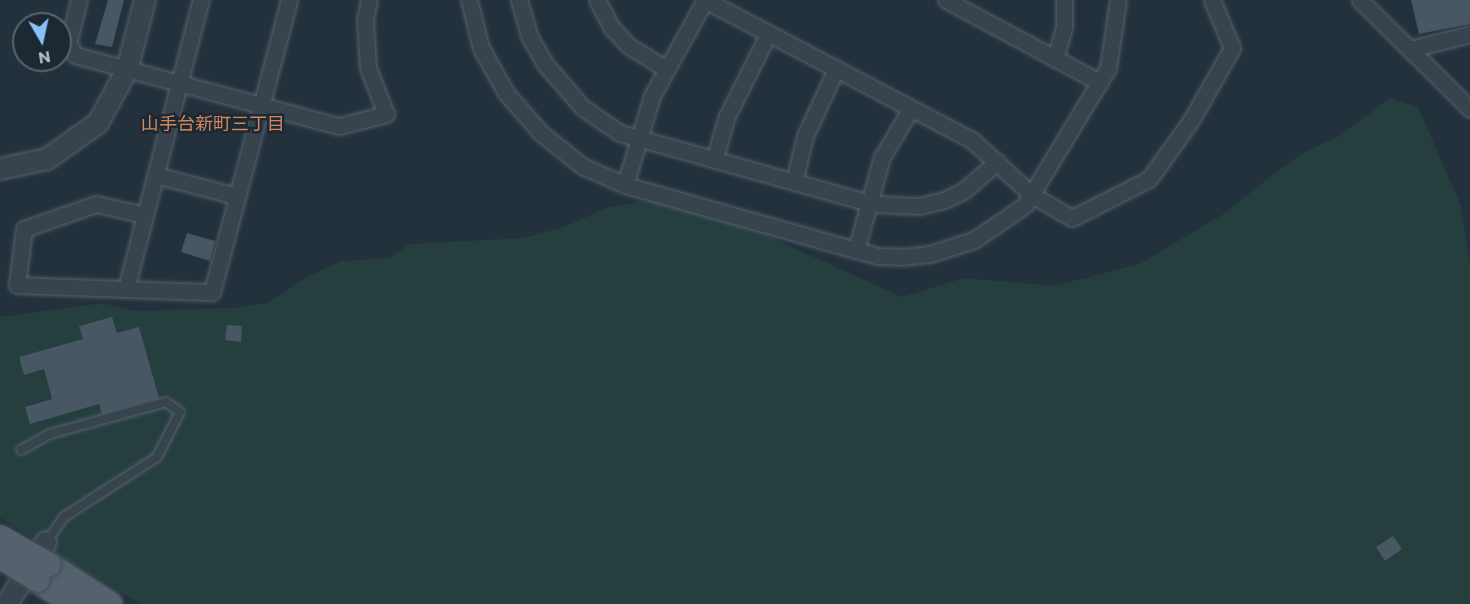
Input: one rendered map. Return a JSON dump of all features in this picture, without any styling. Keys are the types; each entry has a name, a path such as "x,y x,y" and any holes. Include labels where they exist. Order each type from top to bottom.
{"main road":[{"path":"0,537 110,604"},
{"path":"0,557 44,562 74,604"}],"street":[{"path":"79,0 68,43 75,55 178,85 339,126 386,114 368,68 364,20 369,0"},
{"path":"0,169 47,159 82,137 113,103 127,70 145,0"},
{"path":"126,289 201,0"},
{"path":"145,215 96,204 24,229 17,285 212,292 290,0"},
{"path":"469,0 481,48 506,93 562,152 582,166 625,184 856,250 901,258 952,249 995,229 1032,195 1099,82 1112,52 1118,0"},
{"path":"519,0 529,36 564,87 601,123 639,139 869,203 919,206 944,200 963,191 997,162"},
{"path":"597,0 612,28 628,46 666,69"},
{"path":"625,184 652,96 705,0 910,110 973,141 1032,195 1072,218 1149,179 1190,122 1232,48 1212,0"},
{"path":"946,0 967,5 1055,59 1099,82"},
{"path":"1055,59 1064,27 1064,0"},
{"path":"1360,0 1470,109"},
{"path":"714,160 727,116 768,34"},
{"path":"1410,50 1470,34"},
{"path":"794,182 806,136 836,69"},
{"path":"856,250 882,157 910,110"},
{"path":"155,175 237,196"},
{"path":"7,604 44,562"}],"lane":[{"path":"21,450 50,434 166,402 180,412 157,457 64,517 44,562"}],"green space":[{"path":"1390,98 1418,107 1461,206 1470,264 1470,604 140,604 0,518 0,317 103,303 135,311 232,308 267,303 307,277 341,261 390,258 410,244 524,238 564,227 608,207 667,198 713,211 902,297 964,278 1054,286 1139,264 1222,215 1279,170 1307,151 1341,135"}],"building":[{"path":"108,0 124,0 112,47 95,44"},
{"path":"1411,0 1470,0 1470,24 1419,34"},
{"path":"187,233 215,241 210,261 181,252"},
{"path":"112,317 117,333 139,327 159,398 102,414 99,404 30,424 25,407 52,399 44,369 24,375 19,357 83,339 79,326"},
{"path":"227,325 242,326 241,342 225,340"},
{"path":"1393,536 1402,549 1385,561 1376,547"}],"district":[{"name":"山手台新町三丁目","path":"213,123"}]}
